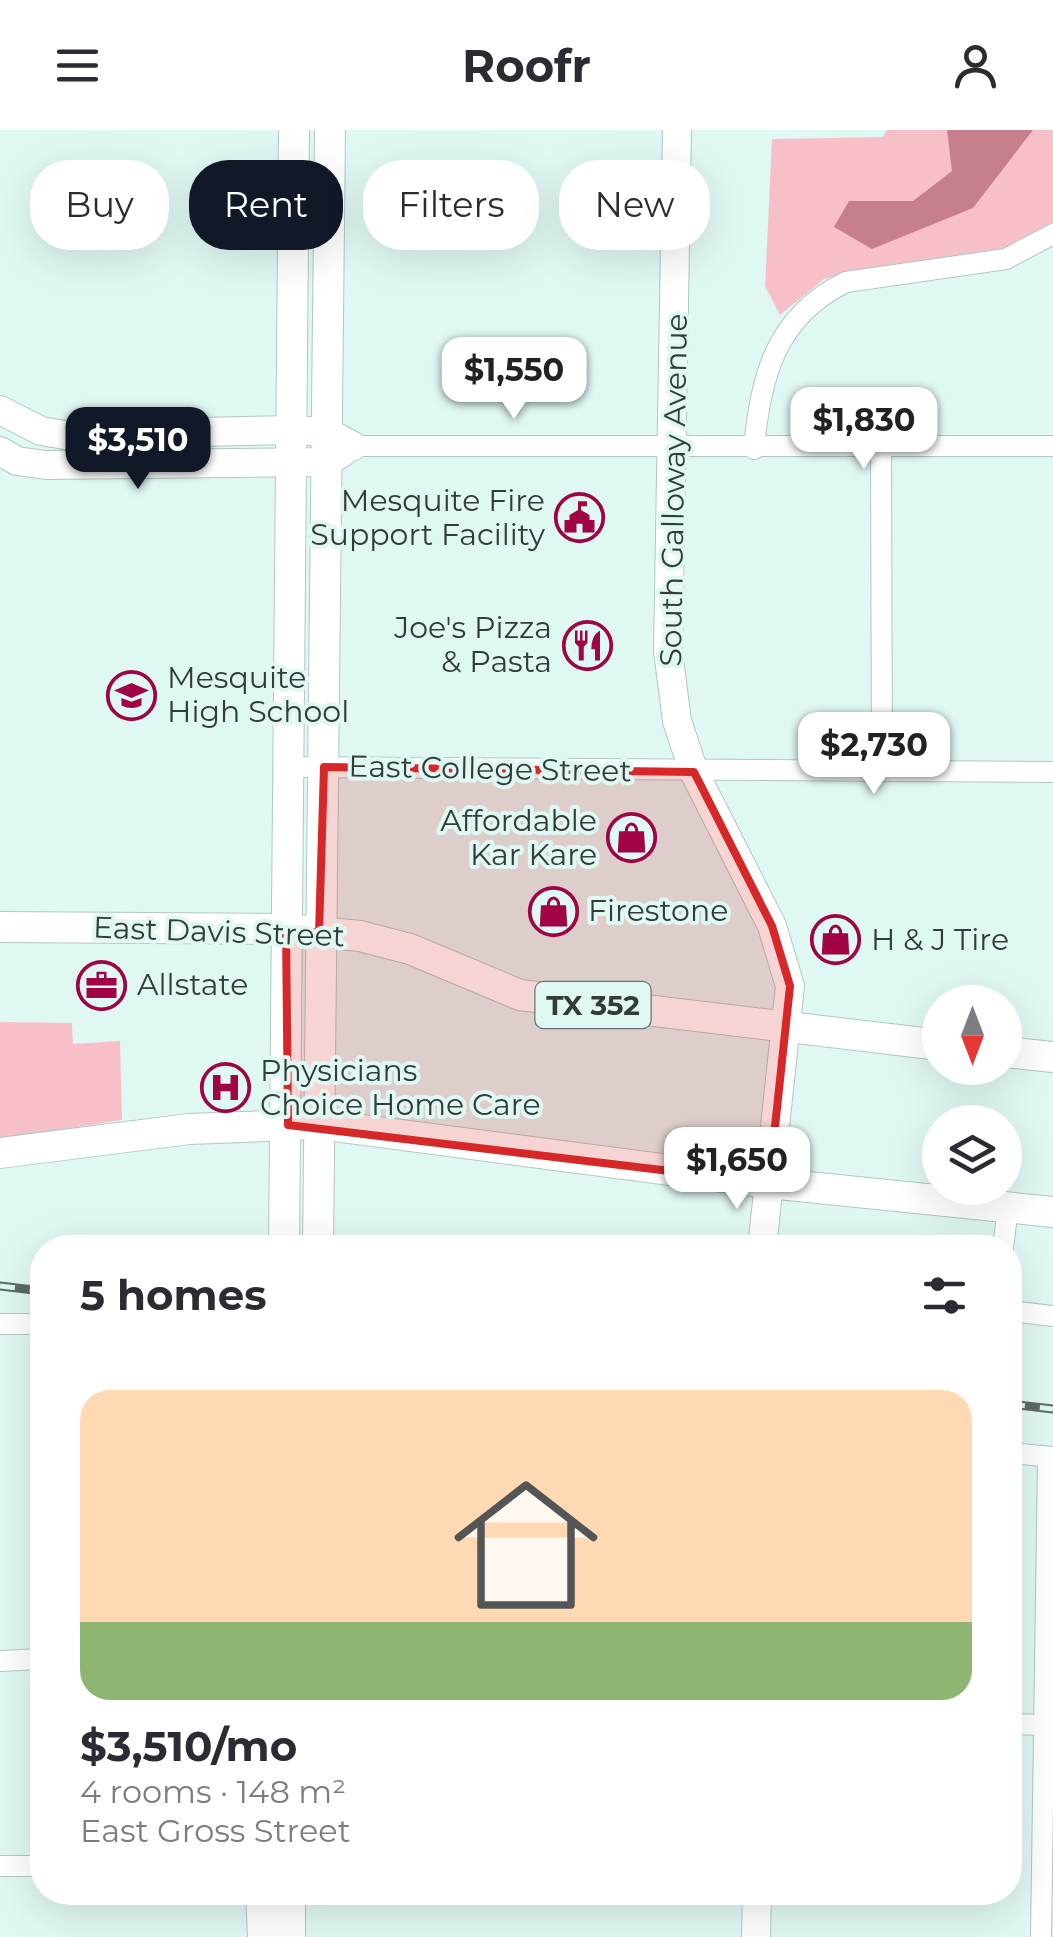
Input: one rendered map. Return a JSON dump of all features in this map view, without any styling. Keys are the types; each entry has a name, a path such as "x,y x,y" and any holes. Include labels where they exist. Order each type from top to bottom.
{"main road":[{"path":"294,130 286,930 316,1235"},
{"path":"286,1235 303,1125 320,933 336,447 328,291 330,130"},
{"name":"South Galloway Avenue","path":"677,130 675,447 668,650 677,721 694,772 772,926 790,986 764,1235"},
{"path":"293,290 328,291"},
{"path":"0,410 42,430 66,435 292,430 336,447"},
{"path":"0,452 17,460 46,465 291,461 336,447"},
{"name":"East Davis Street","path":"0,927 320,933 410,949 520,996 785,1028"},
{"name":"TX 352","path":"785,1028 922,1043"},
{"path":"1022,1054 1053,1057"},
{"path":"0,1153 189,1129 303,1125 770,1184 1053,1212"},
{"path":"262,1905 263,1937"},
{"path":"290,1905 290,1937"},
{"path":"756,1937 757,1905"}],"street":[{"path":"754,449 758,396 766,368 787,326 824,293 846,282 1006,259 1053,234"},
{"path":"336,447 1053,446"},
{"path":"881,447 882,772"},
{"name":"East College Street","path":"286,767 1053,772"},
{"path":"1005,1235 1008,1207"},
{"path":"1022,1313 1053,1316"},
{"path":"0,1324 30,1324"},
{"path":"1022,1454 1051,1457 1041,1937"},
{"path":"0,1661 30,1660"},
{"path":"1022,1724 1048,1725"},
{"path":"0,1866 30,1866"}],"highlighted area":[{"path":"324,767 694,772 772,926 790,986 769,1183 288,1125 286,929 319,933"}],"shaded area":[{"path":"887,130 1053,130 1053,225 989,255 861,269 824,279 780,315 765,286 772,139 883,137"},
{"path":"947,130 1033,130 973,208 872,249 834,227 849,201 913,201 952,171"},
{"path":"0,1022 72,1023 73,1044 120,1041 122,1120 0,1139"}],"railway":[{"path":"0,1286 30,1290"},
{"path":"1022,1405 1053,1409"}],"place":[{"name":"Mesquite Fire Support Facility","path":"580,518"},
{"name":"Joe's Pizza & Pasta","path":"587,645"},
{"name":"Mesquite High School","path":"132,695"},
{"name":"Affordable Kar Kare","path":"632,838"},
{"name":"Firestone","path":"553,911"},
{"name":"H & J Tire","path":"836,940"},
{"name":"Allstate","path":"102,985"},
{"name":"Physicians Choice Home Care","path":"225,1088"}]}
